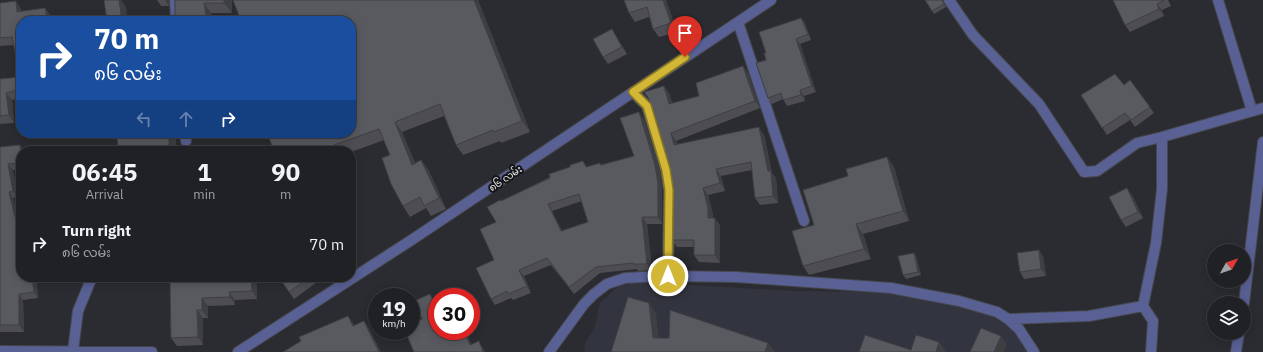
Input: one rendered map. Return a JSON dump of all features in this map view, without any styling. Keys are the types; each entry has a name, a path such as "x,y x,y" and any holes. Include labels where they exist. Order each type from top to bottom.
{"street":[{"path":"175,0 176,16"},
{"name":"၈၆ လမ်း","path":"356,276 771,0"},
{"path":"949,0 973,35 1039,104 1084,172 1097,171 1136,143 1263,108"},
{"path":"1218,0 1252,111"},
{"path":"738,22 804,221"},
{"path":"633,92 647,106 666,170 669,190 668,276"},
{"path":"1151,352 1153,321 1143,306 1156,243 1162,189 1162,137"},
{"path":"1245,296 1263,142"},
{"path":"549,352 584,304 607,284 625,278 668,276 736,277 891,288 959,301 997,312 1008,319 1019,329 1034,352"},
{"path":"73,351 78,311 90,282"},
{"name":"၈၆ လမ်း","path":"238,352 347,282"},
{"path":"1008,319 1089,316 1143,306"},
{"path":"1236,352 1238,340"},
{"path":"0,351 152,352"}],"shaded area":[{"path":"624,281 795,291 893,292 953,301 1014,325 1030,352 584,352 585,343 594,329 600,303"}],"building":[{"path":"104,0 119,0 121,16 106,16"},
{"path":"175,0 224,0 224,3 204,3 206,16 175,16"},
{"path":"233,0 474,0 522,121 494,132 493,130 456,145 440,104 395,122 412,165 421,160 439,198 424,206 420,197 403,206 391,184 382,158 390,155 379,129 356,137 356,16 239,16"},
{"path":"624,0 663,0 671,23 653,29 647,7 629,13"},
{"path":"925,0 942,0 944,4 932,11"},
{"path":"1113,0 1164,0 1157,4 1159,9 1125,25"},
{"path":"16,1 17,12 45,8 47,16 16,16 16,57 12,37 0,38 0,3"},
{"path":"801,18 808,34 796,39 812,86 800,90 801,95 783,100 781,93 768,98 756,63 766,60 764,53 766,53 759,32"},
{"path":"612,29 622,47 603,57 593,39"},
{"path":"743,66 755,101 671,133 674,145 759,127 768,171 771,171 773,196 755,198 751,162 716,169 720,183 703,188 708,208 708,218 715,218 715,255 694,255 694,240 672,240 670,183 667,162 648,97 644,92 664,86 669,104 699,96 696,83"},
{"path":"1115,74 1124,85 1130,80 1150,107 1131,120 1125,113 1102,128 1081,95"},
{"path":"16,77 16,90 6,93 9,115 0,116 0,79"},
{"path":"639,112 655,165 658,184 658,217 642,217 647,264 633,263 596,267 569,287 547,258 519,270 527,286 508,294 507,291 491,299 476,268 494,260 480,229 496,222 487,207 550,178 549,174 570,167 570,165 583,161 586,167 600,163 601,165 634,156 620,118","holes":["579,194 588,222 561,231 548,204"]},
{"path":"117,138 169,138 169,146 118,146"},
{"path":"269,138 354,138 331,146 272,146"},
{"path":"20,145 16,146 16,163 8,164 13,191 9,192 16,221 16,282 33,282 34,292 19,294 19,325 0,325 0,147"},
{"path":"887,157 903,211 856,224 864,249 803,266 792,231 814,225 803,190 848,176 846,169"},
{"path":"1127,188 1138,212 1121,220 1109,197"},
{"path":"1039,250 1041,269 1020,272 1017,253"},
{"path":"914,253 918,272 903,275 898,256"},
{"path":"170,282 251,282 252,291 229,292 230,297 202,298 202,310 197,310 198,337 171,338"},
{"path":"282,282 303,282 289,292"},
{"path":"428,295 428,340 468,340 470,345 479,341 483,352 414,352 409,340 420,340 420,320 422,319 420,314 420,298"},
{"path":"628,297 649,303 653,338 669,338 670,310 768,343 765,352 611,352"},
{"path":"348,316 353,326 364,321 368,329 368,340 373,340 379,352 283,352 301,341 299,337"},
{"path":"981,328 1001,336 994,352 970,352"},
{"path":"865,335 911,350 916,335 939,342 936,352 859,352"}],"route":[{"path":"668,276 669,190 666,170 647,106 633,92 685,57"}]}
